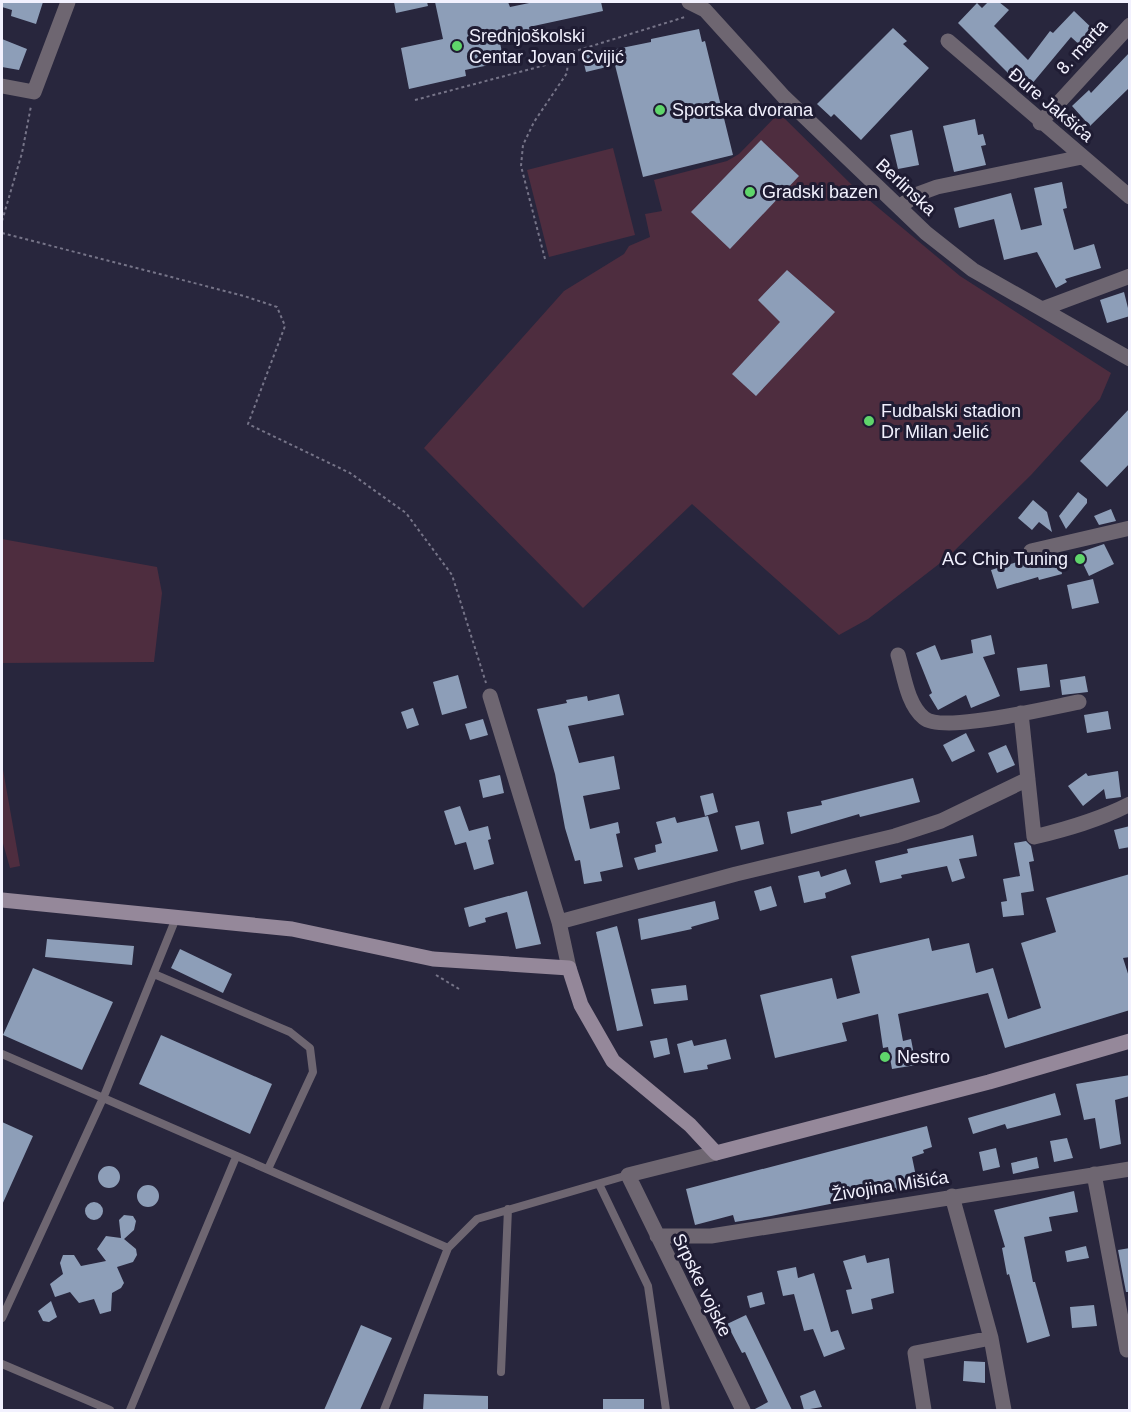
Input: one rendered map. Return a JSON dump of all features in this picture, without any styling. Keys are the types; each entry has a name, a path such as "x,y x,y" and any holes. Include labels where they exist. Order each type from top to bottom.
{"street":[{"path":"2,86 34,92 68,2"},
{"name":"Berlinska","path":"689,2 711,6 784,97 926,233 973,270 1130,359"},
{"name":"8. marta","path":"1040,123 1130,25"},
{"name":"Đure Jakšića","path":"948,41 1040,123 1130,197"},
{"path":"899,207 918,194 937,187 1082,157"},
{"path":"1042,309 1130,276"},
{"path":"1031,551 1130,528"},
{"path":"898,655 910,698 922,717 930,722 952,724 1079,702"},
{"path":"490,696 559,922 569,969 581,1005 613,1061 690,1125 716,1153"},
{"path":"1021,713 1034,837 1078,826 1130,804"},
{"path":"559,922 736,874 896,836 941,821 1028,779"},
{"path":"2,900 292,929 433,959 569,969"},
{"path":"628,1175 989,1082 1130,1041"},
{"name":"Živojina Mišića","path":"657,1236 711,1236 1130,1169"},
{"path":"1094,1174 1126,1350"},
{"name":"Srpske vojske","path":"628,1175 743,1410"},
{"path":"952,1196 991,1338 1004,1410"},
{"path":"924,1410 915,1353 991,1338"}],"lane":[{"path":"2,1318 104,1096 176,918"},
{"path":"154,974 290,1032 310,1048 313,1072 268,1168"},
{"path":"2,1054 104,1096 236,1157 268,1168 448,1248"},
{"path":"130,1410 236,1157"},
{"path":"384,1410 448,1248 477,1218 628,1175"},
{"path":"599,1184 648,1286 666,1410"},
{"path":"501,1372 508,1209"},
{"path":"2,1364 110,1410"}],"path":[{"path":"545,259 521,166 523,145 534,122 567,73 569,53 711,6"},
{"path":"415,100 568,59"},
{"path":"2,221 21,153 34,92"},
{"path":"2,233 244,296 277,307 285,326 248,424 350,473 406,513 452,575 490,696"}],"shaded area":[{"path":"779,113 857,190 960,276 1111,373 1100,399 1031,475 948,557 868,619 839,635 692,504 583,608 424,448 564,291 624,254 629,246 650,237 645,214 662,211 654,180 727,161 739,154"},
{"path":"613,148 635,235 549,257 527,170"},
{"path":"2,539 157,567 162,593 154,662 2,663"},
{"path":"2,764 20,866 10,868 2,840"}],"building":[{"path":"2,2 43,2 36,24 11,16 12,10 2,7"},
{"path":"394,2 427,2 428,6 396,13"},
{"name":"Srednjoškolski Centar Jovan Cvijić","path":"435,2 508,2 510,7 534,2 601,2 603,11 529,27 531,36 500,43 504,62 465,70 466,76 409,89 401,48 443,39"},
{"path":"988,2 999,2 1009,10 994,26 1028,60 1050,31 1053,33 1074,11 1097,33 1083,48 1071,37 1026,91 958,23 977,3 982,8"},
{"path":"893,28 907,41 903,44 929,68 861,140 834,114 831,117 817,104"},
{"path":"699,29 702,42 705,41 733,155 643,177 615,65 586,72 582,56 651,42 651,39"},
{"path":"2,39 27,49 19,70 2,67"},
{"path":"1130,52 1130,87 1090,126 1072,106 1089,90 1091,93"},
{"path":"975,119 978,135 983,134 986,145 981,146 986,165 954,172 943,126"},
{"path":"912,130 919,165 898,169 890,135"},
{"path":"761,140 799,176 730,249 691,212"},
{"path":"1062,182 1067,208 1063,209 1074,250 1094,244 1101,268 1065,279 1067,282 1056,288 1037,252 1004,260 994,219 959,228 954,208 1011,193 1021,230 1042,225 1034,188"},
{"path":"787,270 835,312 756,396 732,374 780,322 758,300"},
{"path":"1124,292 1130,316 1107,323 1100,300"},
{"path":"1130,408 1130,463 1107,487 1080,461"},
{"path":"1078,492 1087,499 1087,503 1066,529 1059,516"},
{"path":"1033,500 1047,512 1052,532 1039,522 1032,530 1018,518"},
{"path":"1111,509 1116,521 1099,525 1094,516"},
{"path":"1104,544 1114,564 1089,576 1078,553"},
{"path":"1058,555 1062,574 1039,580 1038,577 997,589 991,570 1027,559"},
{"path":"1093,579 1099,603 1072,609 1067,585"},
{"path":"991,635 995,654 983,657 1000,696 971,708 966,695 938,710 929,695 932,693 916,653 935,645 941,660 973,653 971,640"},
{"path":"1047,664 1050,687 1020,691 1017,668"},
{"path":"458,675 467,708 442,715 433,682"},
{"path":"1085,676 1088,692 1062,695 1060,680"},
{"path":"619,694 624,715 568,726 579,763 614,756 620,789 583,796 590,829 618,822 620,833 616,834 623,867 600,872 602,881 584,884 580,860 575,861 565,828 555,774 537,709 587,696 588,701"},
{"path":"413,708 419,725 407,729 401,712"},
{"path":"1108,711 1111,729 1087,733 1084,715"},
{"path":"483,719 488,735 470,740 465,724"},
{"path":"966,733 975,751 952,762 943,745"},
{"path":"1006,745 1015,765 997,773 988,753"},
{"path":"1118,771 1121,797 1106,799 1104,789 1083,806 1068,786 1086,773 1088,776"},
{"path":"500,775 504,793 483,798 479,780"},
{"path":"913,778 920,802 860,817 859,814 791,834 787,812 822,805 821,801"},
{"path":"713,793 718,812 705,816 700,796"},
{"path":"460,806 469,831 488,826 491,839 488,840 494,864 474,870 466,842 455,845 444,811"},
{"path":"708,816 718,851 638,870 634,858 656,852 655,845 662,843 656,822 675,817 677,823"},
{"path":"759,821 764,844 741,850 735,826"},
{"path":"1130,826 1130,847 1119,849 1114,830"},
{"path":"973,835 977,856 959,859 965,878 952,882 947,866 901,875 902,878 880,883 875,861 908,853 907,849"},
{"path":"1026,841 1031,846 1034,861 1029,862 1034,891 1021,893 1024,915 1003,917 1001,902 1007,901 1003,879 1020,876 1014,843"},
{"path":"846,869 851,884 825,893 826,898 804,903 798,876 819,871 821,877"},
{"path":"1130,874 1130,957 1123,958 1130,980 1130,1010 1005,1048 988,993 898,1014 903,1041 911,1039 916,1065 892,1069 888,1047 883,1048 878,1014 842,1023 847,1041 775,1058 760,995 832,978 837,999 860,993 851,956 929,938 932,951 969,943 976,973 993,968 1008,1019 1041,1008 1021,943 1056,932 1046,898"},
{"path":"771,886 777,906 760,911 754,891"},
{"path":"527,891 541,944 516,949 507,912 485,918 486,922 469,927 464,908"},
{"path":"715,901 719,919 691,927 692,929 641,940 638,919"},
{"path":"617,926 643,1026 617,1031 596,932"},
{"path":"47,939 134,946 132,965 45,957"},
{"path":"180,949 232,974 223,993 171,968"},
{"path":"33,968 113,1002 82,1070 3,1035"},
{"path":"686,985 688,1000 654,1004 651,989"},
{"path":"161,1035 272,1084 250,1134 139,1084"},
{"path":"667,1038 670,1054 654,1058 650,1041"},
{"path":"726,1039 731,1059 707,1065 708,1069 684,1073 677,1044 692,1040 694,1046"},
{"path":"1130,1075 1130,1096 1115,1100 1121,1144 1100,1149 1095,1118 1084,1120 1076,1084"},
{"path":"1055,1093 1061,1115 1007,1129 1005,1124 973,1134 968,1118"},
{"path":"2,1122 33,1136 2,1205"},
{"path":"927,1126 932,1147 912,1157 918,1186 771,1216 735,1222 733,1215 695,1225 686,1189"},
{"path":"1067,1138 1073,1158 1054,1162 1050,1141"},
{"path":"996,1148 1000,1167 983,1171 979,1152"},
{"path":"1037,1157 1039,1168 1013,1174 1011,1163"},
{"path":"109,1166 117,1169 120,1177 117,1185 109,1188 101,1185 98,1177 101,1169"},
{"path":"148,1185 156,1188 159,1196 156,1204 148,1207 140,1204 137,1196 140,1188"},
{"path":"1074,1191 1078,1212 1049,1217 1052,1231 1024,1237 1033,1282 1035,1282 1050,1336 1027,1343 1009,1274 1007,1275 1002,1248 1005,1247 994,1210"},
{"path":"94,1202 102,1207 103,1211 98,1219 94,1220 86,1215 85,1211 90,1203"},
{"path":"124,1215 133,1216 136,1221 134,1230 124,1239 136,1249 137,1255 133,1262 117,1267 124,1283 121,1288 112,1293 111,1311 100,1314 94,1299 79,1303 70,1292 55,1297 50,1284 63,1274 60,1263 63,1255 74,1255 81,1266 106,1261 97,1249 106,1236 121,1238 119,1220"},
{"path":"1086,1246 1089,1258 1067,1262 1065,1251"},
{"path":"1130,1248 1130,1292 1126,1292 1118,1250"},
{"path":"865,1255 867,1263 889,1258 894,1293 871,1299 873,1309 852,1314 846,1290 852,1289 843,1261"},
{"path":"796,1267 798,1278 814,1273 831,1332 838,1330 845,1349 824,1357 813,1329 804,1331 794,1294 783,1296 777,1271"},
{"path":"762,1292 765,1304 750,1308 747,1296"},
{"path":"51,1301 57,1317 49,1322 43,1321 38,1311"},
{"path":"1094,1305 1097,1326 1072,1328 1070,1307"},
{"path":"746,1315 792,1410 753,1410 768,1402 745,1352 742,1353 727,1324"},
{"path":"361,1325 392,1338 360,1410 324,1410"},
{"path":"964,1361 985,1362 985,1383 963,1381"},
{"path":"815,1390 822,1407 804,1410 800,1396"},
{"path":"424,1394 488,1396 488,1410 423,1410"},
{"path":"603,1399 644,1399 644,1410 603,1410"}],"place":[{"name":"Srednjoškolski Centar Jovan Cvijić","path":"457,46"},
{"name":"Sportska dvorana","path":"660,110"},
{"name":"Gradski bazen","path":"750,192"},
{"name":"Fudbalski stadion Dr Milan Jelić","path":"869,421"},
{"name":"AC Chip Tuning","path":"1080,559"},
{"name":"Nestro","path":"885,1057"}]}
